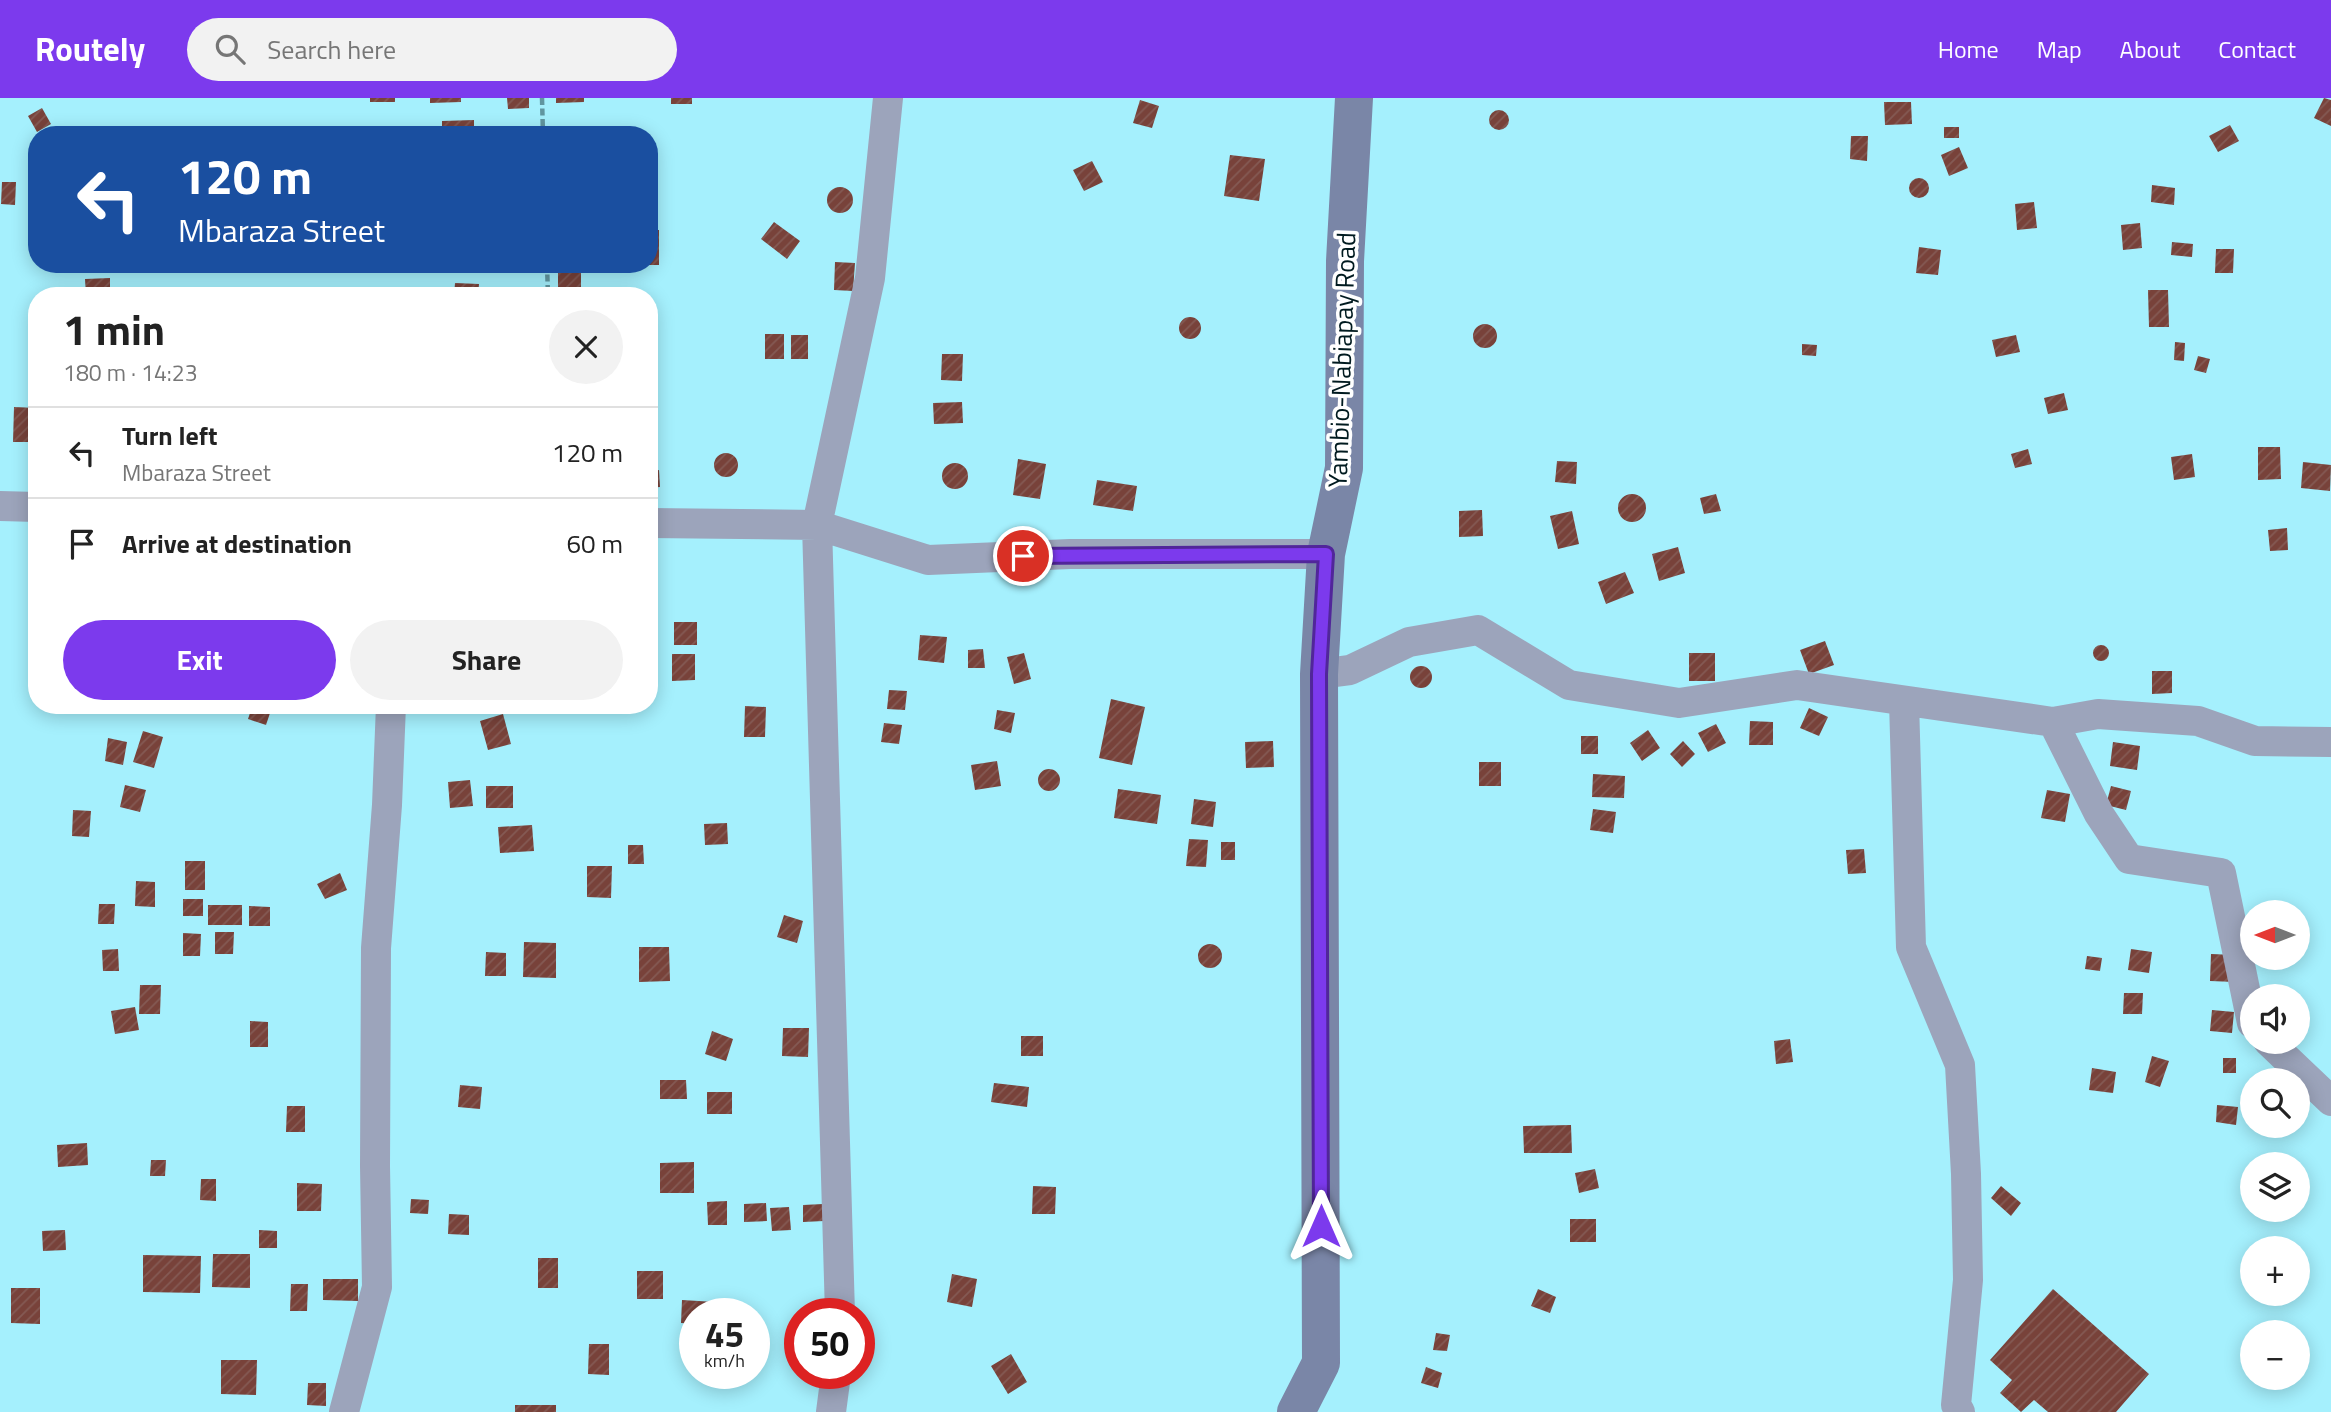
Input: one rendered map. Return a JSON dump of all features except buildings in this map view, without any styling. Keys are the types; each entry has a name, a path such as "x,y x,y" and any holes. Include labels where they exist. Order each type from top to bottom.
{"main road":[{"name":"Yambio-Nabiapay Road","path":"1296,1412 1321,1363 1319,674 1326,554 1344,468 1345,261 1354,98"}],"street":[{"path":"840,1298 817,525 870,278 888,98"},
{"path":"0,506 28,507"},
{"path":"658,523 817,525 928,560 1070,554 1326,554"},
{"path":"1319,674 1350,670 1409,642 1478,630 1569,685 1679,703 1797,685 2053,722 2098,714 2198,720 2255,740 2331,741"},
{"path":"1904,701 1911,947 1960,1065 1968,1280 1956,1405 1960,1412"},
{"path":"344,1412 377,1287 376,948 391,714"},
{"path":"2053,722 2099,814 2129,859 2221,873 2244,984"},
{"path":"2282,1054 2331,1101"},
{"path":"831,1412 834,1389"}],"path":[{"path":"542,98 543,126"}],"route":[{"path":"1023,556 1326,554 1319,674 1321,1226"}]}
